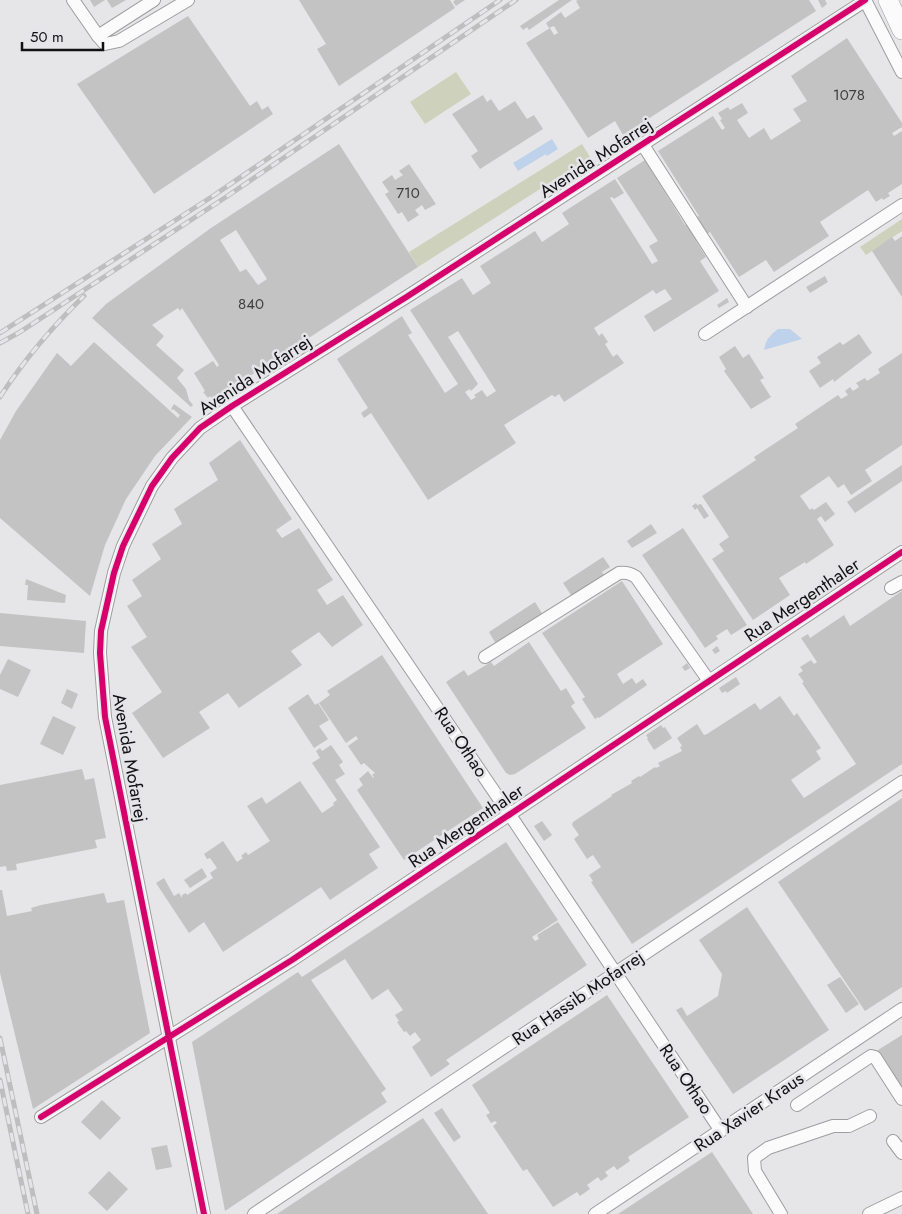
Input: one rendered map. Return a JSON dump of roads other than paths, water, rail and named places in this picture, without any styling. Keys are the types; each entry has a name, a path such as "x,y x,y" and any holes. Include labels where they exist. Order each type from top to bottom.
{"highway":[{"path":"888,0 902,30"}],"street":[{"path":"73,0 105,44 119,41 188,0"},
{"path":"98,36 154,0"},
{"path":"866,0 902,72"},
{"name":"Avenida Mofarrej","path":"204,1214 105,717 100,653 102,631 114,573 130,530 152,486 172,458 200,428 232,406 415,292 866,0"},
{"path":"893,56 902,46"},
{"path":"644,145 747,306"},
{"path":"705,334 902,205"},
{"name":"Rua Othao","path":"232,406 510,815 721,1131"},
{"name":"Rua Mergenthaler","path":"41,1117 292,960 902,552"},
{"path":"485,657 619,573 625,572 631,573 636,577 708,681"},
{"name":"Rua Hassib Mofarrej","path":"254,1214 902,782"},
{"name":"Rua Xavier Kraus","path":"595,1214 902,1010"},
{"path":"797,1105 871,1056 875,1057 902,1099"},
{"path":"781,1214 754,1171 754,1158 768,1148 833,1126 849,1126 870,1116"},
{"path":"893,1141 902,1153"},
{"path":"869,1214 902,1198"}],"water":[{"path":"552,139 558,149 518,171 513,163"},
{"path":"778,329 790,329 802,339 764,350 769,338"}],"railway":[{"path":"0,333 213,196 500,0"},
{"path":"0,343 20,332 226,197 516,0"},
{"path":"0,397 39,344 84,296"},
{"path":"0,1038 37,1214"},
{"path":"0,1080 28,1214"}]}
